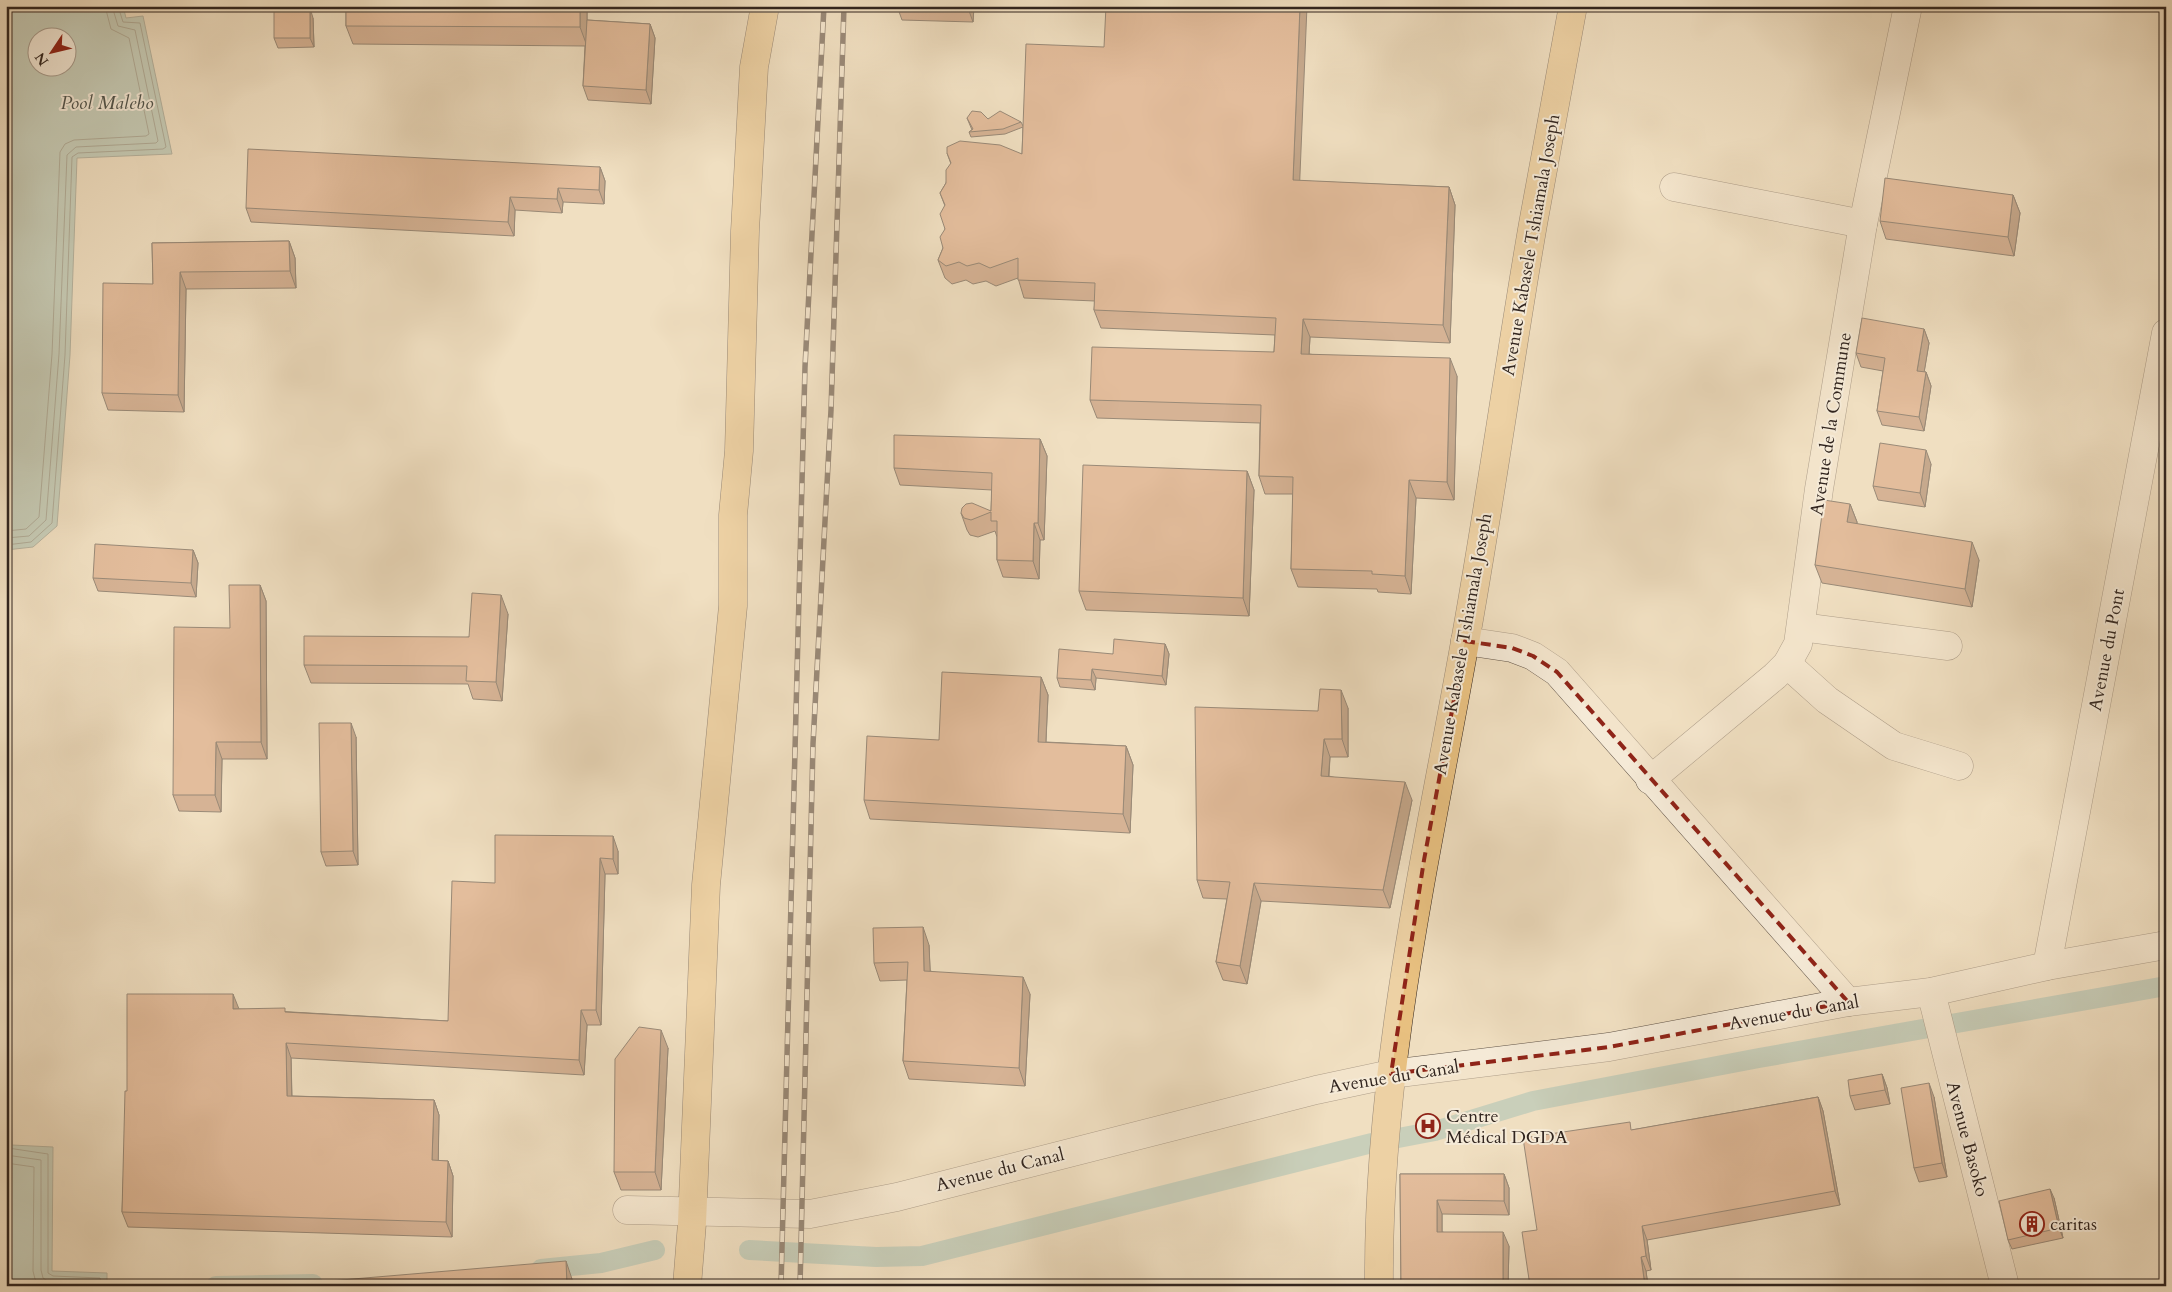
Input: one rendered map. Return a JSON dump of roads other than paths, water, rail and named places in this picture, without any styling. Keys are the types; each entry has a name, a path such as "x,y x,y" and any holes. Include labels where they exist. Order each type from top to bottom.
{"main road":[{"path":"687,1279 692,1218 706,886 733,606 733,515 738,451 744,231 754,67 765,6"},
{"name":"Avenue Kabasele Tshiamala Joseph","path":"1379,1286 1383,1145 1391,1074 1424,860 1465,641 1533,225 1574,6"}],"street":[{"name":"Avenue de la Commune","path":"1650,780 1787,664 1798,644 1819,489 1863,224 1908,6"},
{"path":"1674,187 1863,224"},
{"name":"Avenue du Pont","path":"2047,966 2166,333"},
{"path":"1801,627 1948,646"},
{"path":"1465,641 1512,648 1533,656 1556,672 1848,1002"},
{"path":"1787,664 1827,700 1894,746 1959,766"},
{"name":"Avenue du Canal","path":"626,1210 692,1218 810,1214 896,1197 1316,1090 1391,1074 1609,1047 1848,1002 1933,1000 2047,966 2166,945"},
{"name":"Avenue Basoko","path":"1933,1000 1945,1056 2005,1286"}],"water":[{"name":"Pool Malebo","path":"6,6 123,6 126,18 143,16 172,154 77,158 70,355 57,526 33,547 6,550"},
{"path":"6,858 9,875 12,1145 53,1147 52,1271 107,1273 107,1286 6,1286"}],"waterway":[{"path":"749,1250 876,1257 922,1256 1372,1143 1435,1131 1533,1101 1759,1058 2166,986"},
{"path":"541,1269 601,1263 655,1250"},
{"path":"216,1286 313,1284"}],"railway":[{"path":"781,1286 805,367 824,6"},
{"path":"800,1286 813,744 831,410 844,6"}],"place":[{"name":"Centre Médical DGDA","path":"1428,1126"},
{"name":"caritas","path":"2032,1224"}]}
